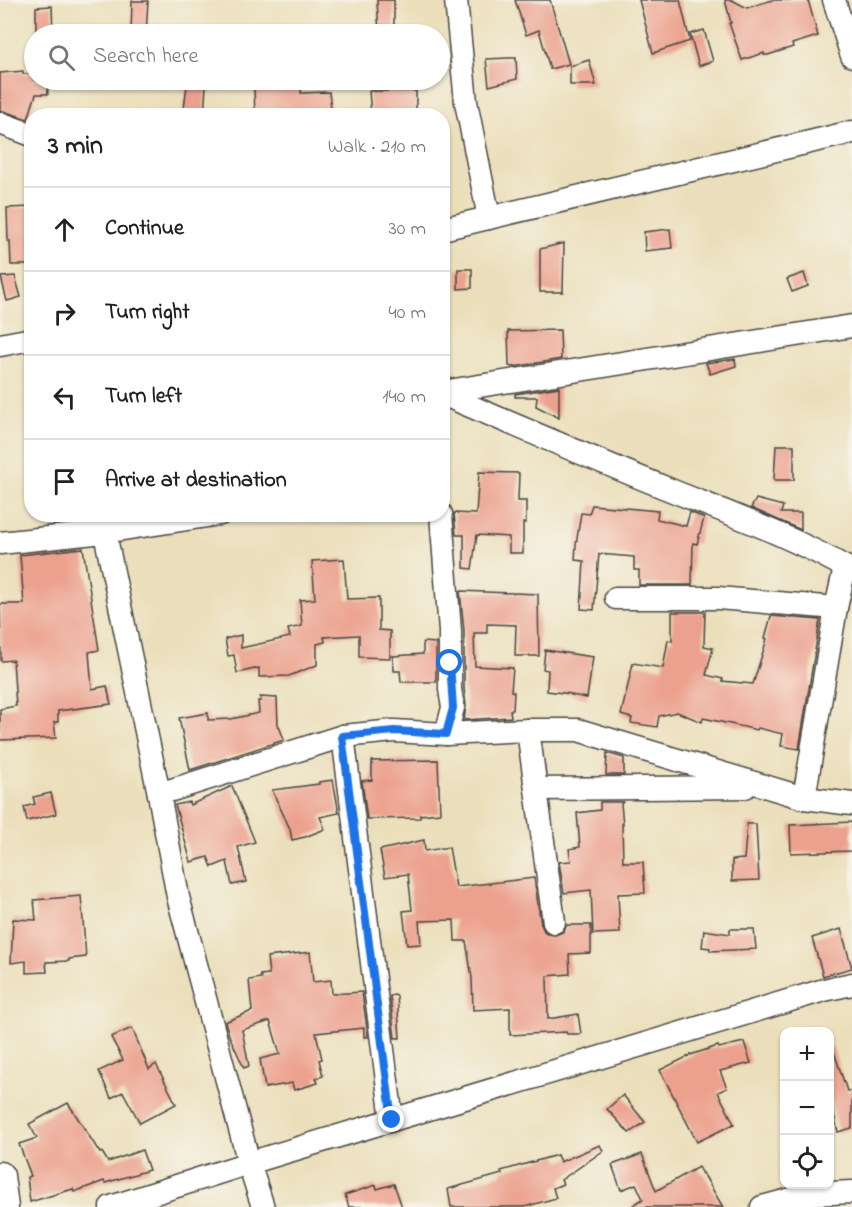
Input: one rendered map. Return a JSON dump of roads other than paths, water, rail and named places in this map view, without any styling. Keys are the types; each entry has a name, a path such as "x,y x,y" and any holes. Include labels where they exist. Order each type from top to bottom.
{"street":[{"path":"456,0 466,102 489,218"},
{"path":"834,0 852,56"},
{"path":"0,123 24,132"},
{"path":"450,226 852,132"},
{"path":"450,392 852,327"},
{"path":"0,345 24,340"},
{"path":"450,396 745,520 849,569 836,608 804,798"},
{"path":"442,522 450,631 450,689 453,708 446,734"},
{"path":"0,543 102,523 159,794 178,897 263,1207"},
{"path":"616,598 718,598 836,608"},
{"path":"528,730 554,922"},
{"path":"159,794 342,736 394,731 446,734 578,730 804,798 852,804"},
{"path":"342,736 392,1120"},
{"path":"537,789 768,787"},
{"path":"111,1207 249,1162 824,990 852,984"},
{"path":"0,1176 4,1207"},
{"path":"762,1207 810,1194 852,1192"}]}
